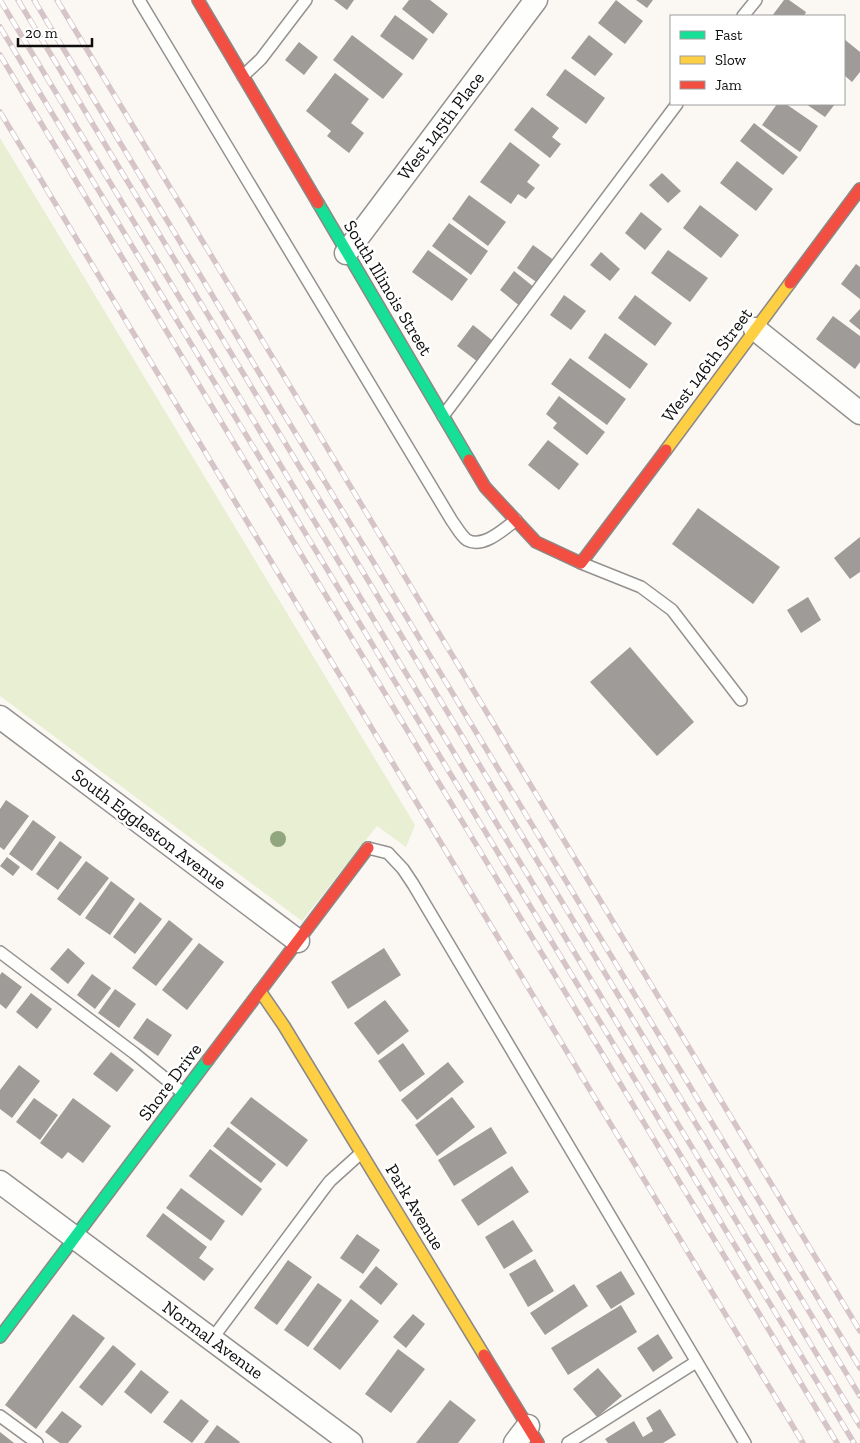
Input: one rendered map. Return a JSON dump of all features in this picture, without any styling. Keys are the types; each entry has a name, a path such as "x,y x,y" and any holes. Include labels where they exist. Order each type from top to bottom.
{"street":[{"name":"South Illinois Street","path":"198,0 485,487 536,542 581,563"},
{"name":"West 145th Place","path":"346,253 536,0"},
{"name":"West 146th Street","path":"581,563 860,189"},
{"path":"755,329 860,412"},
{"name":"South Eggleston Avenue","path":"0,718 298,940"},
{"name":"Shore Drive","path":"0,1337 368,848"},
{"name":"Park Avenue","path":"260,991 361,1153 527,1438"},
{"name":"Normal Avenue","path":"0,1182 352,1443"}],"lane":[{"path":"139,0 452,521 466,539 476,542 492,537 516,520"},
{"path":"243,76 261,59 306,0"},
{"path":"744,15 756,0"},
{"path":"443,416 677,105"},
{"path":"581,563 641,588 672,610 741,700"},
{"path":"368,848 388,854 403,869 414,884 745,1443"},
{"path":"0,952 134,1053 183,1094"},
{"path":"212,1339 323,1190 361,1153"},
{"path":"568,1443 696,1362"},
{"path":"0,1416 36,1443"}],"green space":[{"path":"0,138 415,825 406,847 377,826 302,921 0,696"}],"building":[{"path":"334,0 354,0 347,10"},
{"path":"409,0 430,0 448,14 433,34 402,9"},
{"path":"616,0 643,21 625,44 598,23"},
{"path":"636,0 653,0 647,8"},
{"path":"784,0 789,0 806,12 804,15 773,15"},
{"path":"395,15 428,39 413,60 380,36"},
{"path":"352,35 403,74 383,99 333,60"},
{"path":"589,35 613,54 595,76 571,58"},
{"path":"845,40 860,52 860,72 852,82 845,76"},
{"path":"299,42 318,57 304,75 285,60"},
{"path":"565,69 605,98 586,124 546,95"},
{"path":"335,73 369,99 351,123 364,133 349,153 327,136 331,131 306,111"},
{"path":"776,105 787,105 818,126 800,152 762,125"},
{"path":"807,105 834,105 825,117"},
{"path":"532,107 559,128 552,137 561,144 550,158 514,130"},
{"path":"754,123 798,157 783,175 740,141"},
{"path":"510,142 540,165 527,182 535,188 526,199 518,194 511,204 480,182"},
{"path":"737,161 773,189 756,211 720,183"},
{"path":"662,173 681,191 668,203 649,185"},
{"path":"469,195 506,222 488,246 452,219"},
{"path":"700,205 739,235 721,258 683,228"},
{"path":"641,212 662,229 645,250 625,233"},
{"path":"449,223 488,251 471,275 432,246"},
{"path":"533,245 555,261 539,284 517,268"},
{"path":"428,250 468,279 452,301 412,272"},
{"path":"668,250 708,278 690,302 651,273"},
{"path":"601,252 620,269 610,281 590,265"},
{"path":"856,264 860,267 860,299 841,284"},
{"path":"514,271 535,288 521,307 500,290"},
{"path":"564,295 586,311 571,330 550,315"},
{"path":"635,295 672,323 655,346 618,318"},
{"path":"860,309 860,330 849,321"},
{"path":"833,316 860,336 860,362 855,369 816,339"},
{"path":"473,325 493,341 478,362 457,346"},
{"path":"605,333 648,364 630,389 588,358"},
{"path":"570,358 626,399 607,425 551,384"},
{"path":"559,396 605,432 587,455 553,428 557,423 546,414"},
{"path":"548,440 579,464 559,490 528,465"},
{"path":"698,508 780,567 753,604 672,544"},
{"path":"860,537 860,572 850,579 834,558"},
{"path":"808,597 821,620 801,633 787,610"},
{"path":"630,647 694,722 657,756 590,682"},
{"path":"6,800 29,816 4,850 0,847 0,809"},
{"path":"33,820 56,837 32,871 9,854"},
{"path":"60,841 82,857 58,890 36,874"},
{"path":"7,857 20,867 13,876 0,866"},
{"path":"86,861 109,878 80,916 57,899"},
{"path":"111,881 135,899 110,935 85,918"},
{"path":"140,902 162,919 135,954 113,937"},
{"path":"169,920 193,939 156,986 132,968"},
{"path":"199,943 224,962 187,1010 162,990"},
{"path":"68,948 85,963 68,984 50,969"},
{"path":"384,948 401,975 348,1009 331,982"},
{"path":"2,972 22,987 6,1009 0,1004 0,975"},
{"path":"92,974 111,988 95,1009 77,995"},
{"path":"115,989 136,1004 119,1028 98,1013"},
{"path":"31,993 52,1009 37,1029 16,1012"},
{"path":"385,1000 409,1031 378,1055 354,1023"},
{"path":"147,1018 172,1035 158,1056 133,1038"},
{"path":"403,1043 425,1074 400,1092 378,1061"},
{"path":"111,1052 134,1070 117,1092 93,1074"},
{"path":"448,1062 464,1082 417,1120 401,1100"},
{"path":"19,1065 40,1081 12,1118 0,1109 0,1090"},
{"path":"251,1097 308,1140 287,1167 230,1123"},
{"path":"452,1097 475,1127 437,1156 415,1125"},
{"path":"34,1098 58,1115 40,1140 16,1122"},
{"path":"73,1098 111,1126 83,1163 68,1152 62,1159 40,1143"},
{"path":"228,1127 276,1164 261,1183 213,1146"},
{"path":"491,1127 507,1153 454,1186 438,1160"},
{"path":"210,1149 262,1189 242,1216 189,1176"},
{"path":"512,1166 529,1192 478,1226 461,1200"},
{"path":"181,1188 225,1221 211,1241 166,1208"},
{"path":"163,1213 207,1247 199,1258 214,1269 204,1281 146,1236"},
{"path":"513,1220 533,1251 504,1269 485,1237"},
{"path":"357,1234 380,1250 363,1274 340,1258"},
{"path":"535,1259 554,1291 528,1307 509,1274"},
{"path":"288,1260 312,1277 277,1325 254,1308"},
{"path":"376,1266 398,1284 381,1305 359,1287"},
{"path":"621,1271 635,1294 611,1309 596,1286"},
{"path":"318,1283 342,1300 308,1347 284,1330"},
{"path":"574,1284 588,1306 545,1335 530,1313"},
{"path":"351,1299 379,1321 340,1370 313,1349"},
{"path":"621,1305 637,1332 568,1375 551,1348"},
{"path":"73,1314 105,1338 36,1429 5,1405"},
{"path":"413,1314 425,1324 406,1348 393,1337"},
{"path":"658,1334 673,1358 653,1372 637,1348"},
{"path":"113,1345 136,1364 102,1406 79,1387"},
{"path":"398,1349 425,1369 391,1413 365,1394"},
{"path":"598,1368 622,1396 597,1417 573,1389"},
{"path":"141,1370 169,1392 151,1414 124,1392"},
{"path":"181,1399 209,1421 192,1443 163,1422"},
{"path":"450,1400 476,1420 458,1443 416,1443"},
{"path":"660,1409 676,1435 663,1443 608,1443 605,1439 634,1421 643,1437 653,1431 646,1418"},
{"path":"62,1411 82,1426 68,1443 60,1443 45,1432"},
{"path":"217,1425 240,1442 204,1443"},
{"path":"0,1432 14,1443 0,1443"}],"railway":[{"path":"0,0 860,1426"},
{"path":"18,0 860,1396"},
{"path":"34,0 860,1368"},
{"path":"57,0 860,1331"},
{"path":"0,27 854,1443"},
{"path":"0,55 837,1443"},
{"path":"0,112 803,1443"}],"traffic: fast":[{"path":"318,203 469,460"},
{"path":"0,1337 208,1060"}],"traffic: slow":[{"path":"666,450 790,283"},
{"path":"260,991 284,1026 484,1355"}],"traffic: jam":[{"path":"198,0 318,203"},
{"path":"790,283 860,189"},
{"path":"469,460 485,487 536,542 581,563 666,450"},
{"path":"208,1060 368,848"},
{"path":"484,1355 538,1443"}]}
